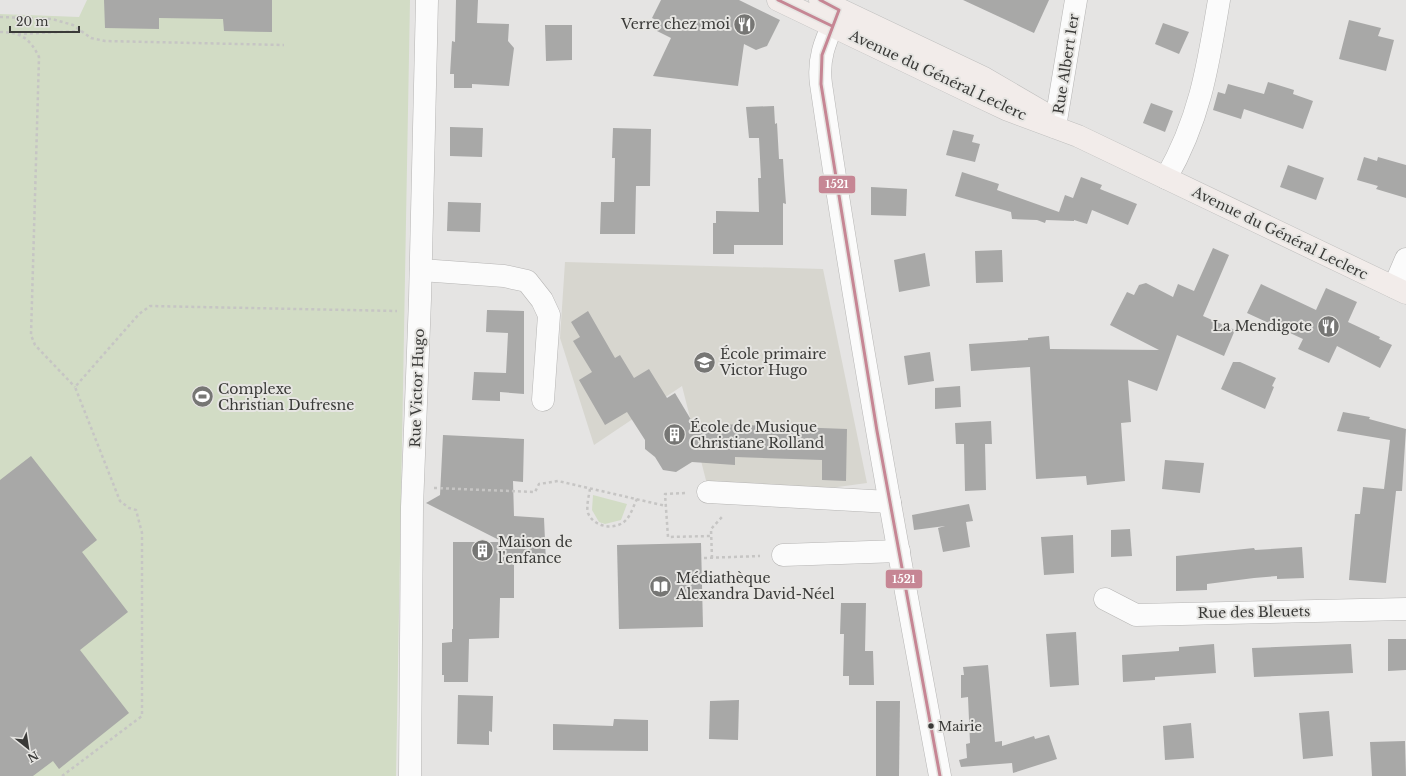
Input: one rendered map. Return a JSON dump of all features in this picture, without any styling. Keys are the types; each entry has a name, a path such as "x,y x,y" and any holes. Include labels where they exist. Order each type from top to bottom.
{"main road":[{"name":"Avenue du Général Leclerc","path":"778,0 835,18 1008,110 1056,124 1078,136 1400,290"},
{"name":"Avenue du Général Leclerc","path":"820,0 835,18"}],"street":[{"name":"Rue Victor Hugo","path":"410,776 412,486 420,311 428,0"},
{"name":"Rue Albert 1er","path":"1056,124 1076,0"},
{"path":"1166,178 1182,150 1199,104 1208,64 1219,0"},
{"path":"835,18 819,62 821,84 839,210 940,776"},
{"name":"Avenue du Général Leclerc","path":"1400,290 1406,259"},
{"path":"421,270 504,276 527,281 542,300 549,315 543,400"},
{"path":"708,492 890,502"},
{"path":"783,556 899,551"},
{"name":"Rue des Bleuets","path":"1106,599 1136,615 1406,609"}],"path":[{"path":"0,17 52,19 73,25 91,38 105,41 284,45"},
{"path":"0,32 18,34 81,31"},
{"path":"18,34 33,45 39,57 31,335 35,345 75,387 120,501 128,508 136,510 142,533 142,716 62,776"},
{"path":"75,387 139,314 150,306 420,311"},
{"path":"412,486 535,492 539,484 558,481 666,506"},
{"path":"590,489 587,512 593,521 606,527 618,525 627,519 637,499"},
{"path":"708,492 665,494 668,537 711,536"},
{"path":"704,558 783,556"}],"shaded area":[{"name":"École primaire Victor Hugo","path":"565,262 823,269 867,483 712,504 682,386 594,445 560,338"}],"green space":[{"name":"Complexe Christian Dufresne","path":"87,0 410,0 396,776 0,776 0,14 79,17"},
{"path":"593,495 627,504 621,520 605,524 599,522 592,510"}],"building":[{"path":"104,0 272,0 272,32 224,31 223,19 159,18 159,29 105,28"},
{"path":"456,0 478,0 477,23 509,24 508,41 514,48 509,86 472,84 472,88 454,88 454,74 450,74 452,41 455,42"},
{"path":"661,0 739,0 780,20 767,46 756,50 744,44 738,86 653,76 671,38 655,30 660,22 652,18"},
{"path":"963,0 1049,0 1034,33"},
{"path":"1349,20 1381,28 1378,36 1394,40 1386,71 1339,59"},
{"path":"1163,23 1189,32 1179,54 1155,44"},
{"path":"545,25 572,25 572,60 546,61"},
{"path":"1268,82 1294,90 1293,94 1313,101 1303,129 1244,109 1241,119 1213,110 1218,92 1225,94 1228,84 1264,94"},
{"path":"1151,103 1173,111 1165,132 1143,123"},
{"path":"774,106 775,124 777,123 779,159 783,159 786,204 783,203 783,245 734,245 734,254 713,254 713,223 716,223 716,211 759,212 758,178 761,178 759,138 749,138 746,107"},
{"path":"450,127 483,128 482,157 450,156"},
{"path":"613,128 651,129 650,186 636,186 635,234 600,234 601,202 614,202 615,158 612,158"},
{"path":"953,130 974,135 972,142 980,144 975,162 946,155"},
{"path":"1364,157 1377,161 1378,157 1406,165 1406,198 1376,189 1378,186 1357,180"},
{"path":"1288,165 1324,178 1316,200 1280,187"},
{"path":"962,172 999,184 997,190 1059,212 1065,195 1073,198 1081,177 1102,185 1100,189 1137,204 1128,225 1092,210 1087,224 1074,220 1046,220 1045,223 1037,220 1012,219 1011,212 955,196"},
{"path":"871,187 907,189 906,216 871,215"},
{"path":"448,202 481,203 480,232 447,231"},
{"path":"1213,248 1229,255 1203,316 1235,330 1224,356 1177,335 1157,391 1128,380 1131,422 1121,423 1125,481 1087,485 1086,476 1036,479 1030,367 971,371 969,344 1028,340 1028,338 1049,336 1050,349 1159,350 1110,325 1127,292 1134,295 1139,285 1146,283 1173,297 1178,284 1194,291"},
{"path":"1002,250 1003,282 976,283 975,251"},
{"path":"925,253 930,286 899,292 894,260"},
{"path":"1261,284 1316,310 1326,288 1357,302 1348,322 1380,337 1379,339 1392,345 1380,368 1337,346 1329,363 1298,349 1303,339 1247,313"},
{"path":"487,310 524,311 524,394 500,392 500,401 472,400 474,372 506,373 508,333 486,332"},
{"path":"588,311 615,358 620,355 634,378 649,369 667,398 675,393 693,423 847,429 846,481 822,480 822,460 735,457 735,465 692,462 676,472 663,470 655,457 645,449 645,440 627,412 605,425 579,380 592,372 573,341 580,337 571,322"},
{"path":"930,352 934,381 908,385 904,356"},
{"path":"1233,362 1240,362 1276,378 1265,409 1221,389"},
{"path":"960,386 961,407 935,409 935,388"},
{"path":"1343,412 1370,417 1369,419 1406,429 1402,491 1396,491 1386,583 1349,580 1355,514 1360,514 1363,487 1384,489 1390,440 1337,431"},
{"path":"991,421 992,444 985,444 986,490 965,491 964,444 956,444 955,423"},
{"path":"443,435 524,439 523,482 513,481 514,516 544,518 546,563 538,560 514,559 514,598 500,598 499,638 469,639 468,682 444,682 444,675 442,675 442,643 452,642 453,542 503,542 426,503 440,495"},
{"path":"31,456 97,540 82,552 128,612 80,650 129,713 59,769 53,761 33,776 0,776 0,480"},
{"path":"1165,460 1204,463 1200,493 1162,489"},
{"path":"969,504 973,521 966,522 970,547 943,552 938,528 945,526 914,530 912,515"},
{"path":"1130,529 1132,556 1111,557 1111,530"},
{"path":"1073,535 1074,573 1044,575 1041,537"},
{"name":"Médiathèque Alexandra David-Néel","path":"701,543 703,627 619,629 617,545"},
{"path":"1302,547 1304,578 1277,579 1277,576 1254,578 1207,584 1207,590 1176,591 1176,556 1254,548 1255,550"},
{"path":"841,603 866,603 865,651 873,651 874,685 849,685 849,676 843,676 844,634 840,634"},
{"path":"1076,632 1079,685 1050,687 1046,634"},
{"path":"1388,639 1406,639 1406,670 1388,671"},
{"path":"1214,644 1216,673 1155,677 1155,680 1123,682 1122,655 1179,651 1179,647"},
{"path":"1351,644 1353,673 1254,677 1252,648"},
{"path":"988,665 995,742 1002,741 1002,746 1034,736 1035,739 1049,735 1057,759 1013,773 1012,763 961,767 959,760 967,758 966,744 970,743 968,697 961,698 961,675 964,675 963,667"},
{"path":"458,695 493,696 492,732 489,731 489,745 457,744"},
{"path":"739,700 738,740 709,739 710,701"},
{"path":"876,701 900,701 899,776 876,776"},
{"path":"1329,711 1333,756 1303,759 1299,713"},
{"path":"614,719 648,720 648,751 553,750 553,724 613,726"},
{"path":"1191,723 1194,758 1165,760 1163,726"},
{"path":"1405,741 1406,776 1372,776 1370,742"}],"transit line":[{"name":"1521","path":"778,0 832,26"},
{"name":"1521","path":"820,0 839,10 822,55 821,84 877,431 940,776"}],"place":[{"name":"Verre chez moi","path":"745,24"},
{"name":"La Mendigote","path":"1328,326"},
{"name":"École primaire Victor Hugo","path":"705,362"},
{"name":"Complexe Christian Dufresne","path":"202,397"},
{"name":"École de Musique Christiane Rolland","path":"675,435"},
{"name":"Maison de l'enfance","path":"483,550"},
{"name":"Médiathèque Alexandra David-Néel","path":"660,586"},
{"name":"Mairie","path":"931,726"}]}
